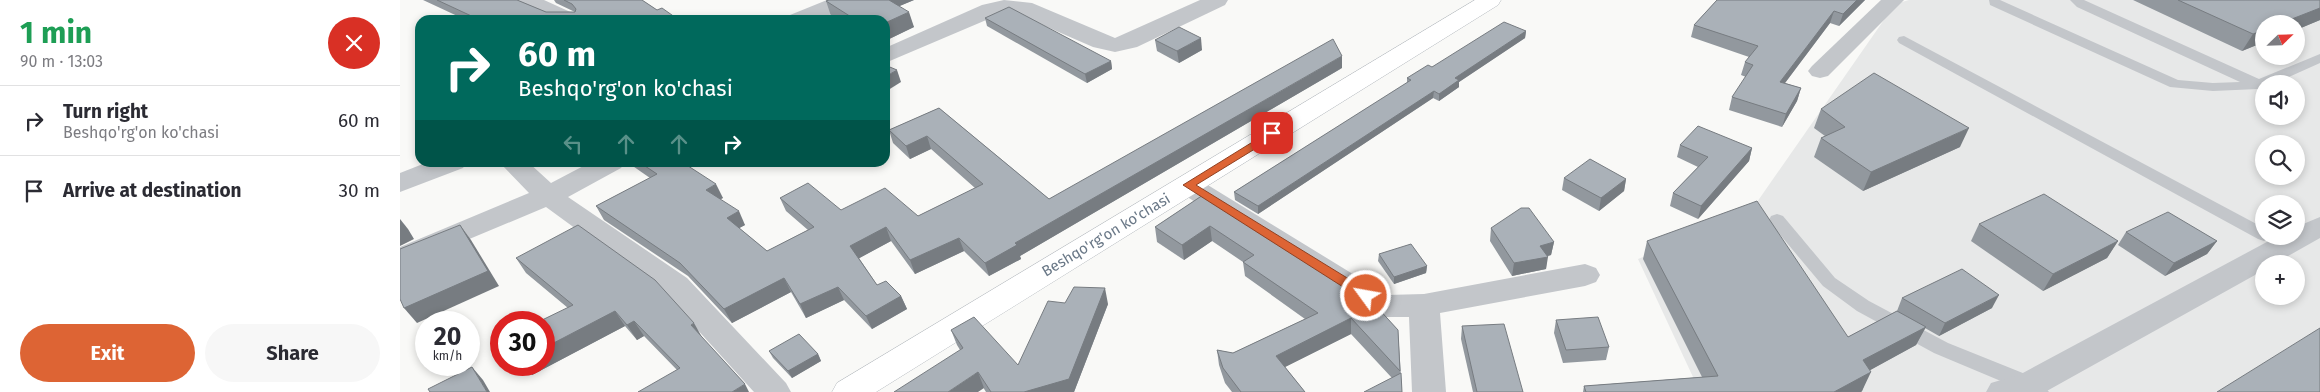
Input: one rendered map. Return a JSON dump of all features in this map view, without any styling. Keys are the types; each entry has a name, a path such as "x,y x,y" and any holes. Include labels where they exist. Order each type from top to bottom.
{"street":[{"path":"527,0 558,15"},
{"path":"810,15 846,0"},
{"path":"890,54 990,10 1010,5 1024,8 1100,42 1115,44 1129,42 1218,0"},
{"name":"Beshqo'rg'on ko'chasi","path":"849,392 1490,0"},
{"path":"1820,71 1893,0"},
{"path":"400,184 442,167"},
{"path":"517,167 548,196 676,286 774,392"},
{"path":"400,258 548,196 603,167"},
{"path":"1188,185 1382,306 1424,305 1585,275"},
{"path":"2305,230 2320,226"},
{"path":"2025,389 2262,245"},
{"path":"1424,305 1429,392"}],"lane":[{"path":"2076,0 2081,4 2255,84"},
{"path":"1994,2 2175,84 2213,87 2255,85"},
{"path":"1904,40 2255,230"},
{"path":"2281,75 2320,58"},
{"path":"1778,220 1829,282 1863,306 1941,348 2025,389"}],"shaded area":[{"path":"1909,0 2320,0 2320,392 1700,392 1638,259 1748,215 1895,4"}],"building":[{"path":"437,0 517,0 546,12 575,12 576,9 572,4 564,0 642,0 657,10 662,8 672,15 469,15"},
{"path":"889,0 909,12 890,21 890,15 848,15 826,1"},
{"path":"1717,0 1857,0 1843,14 1834,11 1780,82 1801,88 1786,114 1732,97 1753,65 1745,62 1758,46 1694,25"},
{"path":"2178,0 2320,0 2320,8 2302,15 2255,15 2255,33"},
{"path":"1009,7 1111,61 1085,74 985,18"},
{"path":"1504,22 1526,31 1455,78 1459,80 1439,94 1434,91 1258,206 1234,192 1411,80 1407,78 1428,65 1432,67"},
{"path":"1179,27 1201,38 1177,51 1155,40"},
{"path":"1333,39 1342,56 1015,243 1017,245 985,263 959,238 910,260 886,227 850,246 877,285 886,281 901,296 866,316 838,287 800,304 784,278 724,309 680,263 596,206 657,174 646,167 690,167 716,184 706,190 739,211 727,218 767,251 814,227 780,198 808,183 841,210 885,188 918,216 983,184 927,136 906,146 890,131 939,108 1049,199"},
{"path":"890,67 897,70 890,74"},
{"path":"1874,73 1969,128 1871,172 1821,138 1845,127 1821,109"},
{"path":"1698,126 1752,148 1701,206 1673,193 1708,157 1680,145"},
{"path":"1590,159 1626,179 1601,198 1564,178"},
{"path":"2044,194 2118,241 2053,274 1979,224"},
{"path":"1203,195 1370,301 1381,304 1376,306 1398,330 1400,371 1351,318 1276,356 1305,392 1241,392 1223,368 1217,350 1233,353 1318,313 1243,262 1254,255 1210,226 1182,245 1155,227"},
{"path":"1757,201 1848,337 1897,311 1926,327 1863,360 1871,372 1834,392 1586,392 1584,386 1718,376 1647,241"},
{"path":"1521,208 1529,208 1554,242 1540,246 1548,257 1514,263 1491,228"},
{"path":"2168,212 2217,241 2174,263 2126,232"},
{"path":"460,225 488,271 404,308 400,299 400,249"},
{"path":"578,225 655,280 694,323 691,325 745,384 732,392 638,392 680,368 634,321 627,325 615,311 555,342 555,314 573,305 516,258"},
{"path":"1411,244 1427,266 1394,277 1379,254"},
{"path":"1962,269 1999,295 1945,323 1902,298"},
{"path":"1074,287 1105,288 1069,379 1024,392 991,392 978,372 948,392 894,392 963,348 951,330 974,317 1018,365 1048,301 1065,303"},
{"path":"1598,317 1609,347 1566,350 1556,320"},
{"path":"1504,324 1523,392 1477,392 1462,326"},
{"path":"2320,328 2320,392 2217,392"},
{"path":"799,334 818,354 788,371 769,351"},
{"path":"1401,373 1402,392 1364,392"},
{"path":"454,376 477,376 487,392 430,392 428,389"}],"route":[{"path":"1272,133 1188,185 1366,296"}]}
